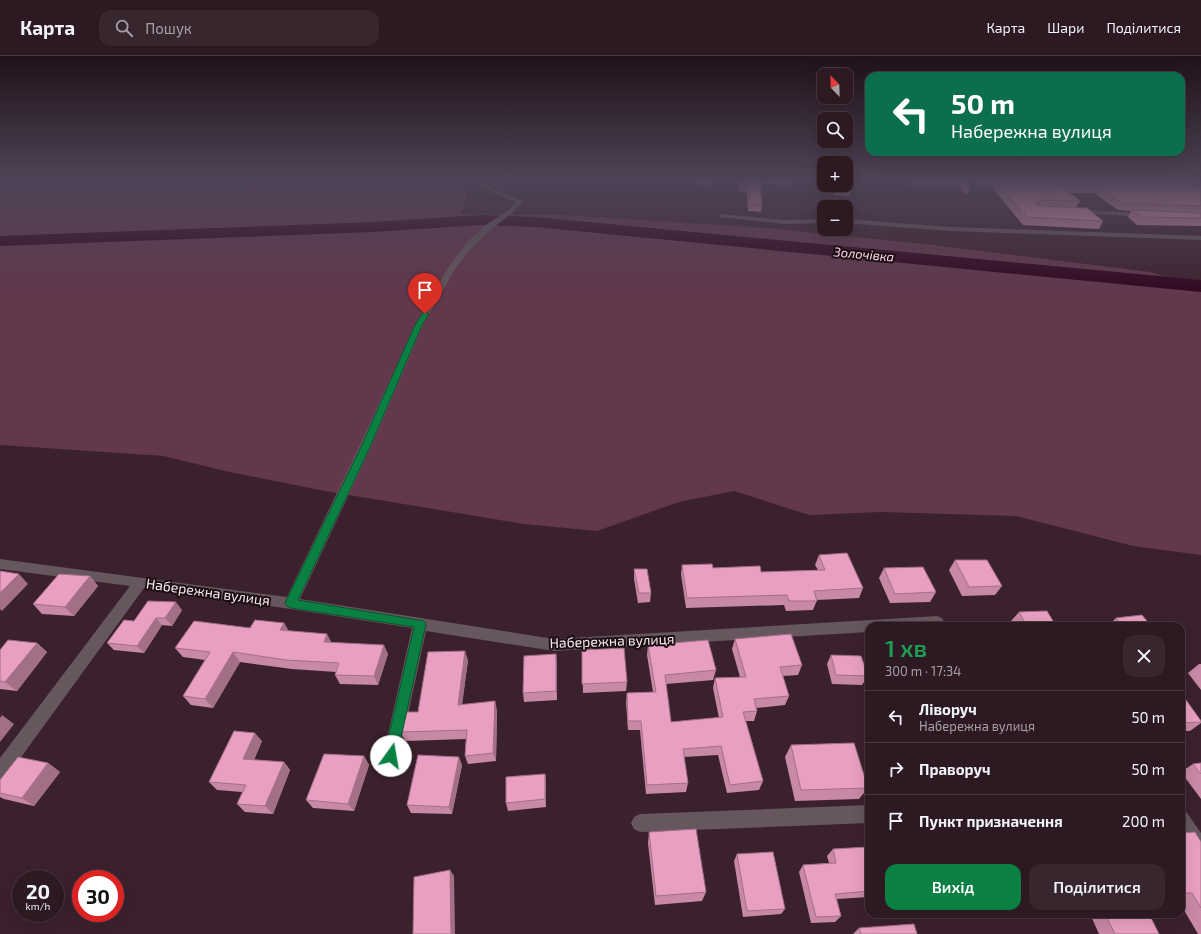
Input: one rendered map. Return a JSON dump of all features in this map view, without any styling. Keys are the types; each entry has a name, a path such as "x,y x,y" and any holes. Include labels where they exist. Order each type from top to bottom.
{"street":[{"path":"291,603 366,447 419,325 451,269 469,245 495,222"},
{"path":"859,222 951,229 1201,238"},
{"name":"Набережна вулиця","path":"0,564 291,603 554,645 865,626"},
{"path":"0,772 141,582"},
{"path":"391,756 420,624"},
{"path":"640,823 865,814"},
{"path":"1185,825 1201,850"}],"shaded area":[{"path":"0,222 671,222 766,228 817,233 817,236 845,236 933,245 1150,272 1201,287 1201,555 1133,546 1016,516 881,512 809,515 734,491 679,502 597,531 524,524 325,491 225,471 164,456 0,445"}],"building":[{"path":"847,553 863,588 814,591 817,601 789,601 787,595 687,598 682,565 712,564 713,568 760,566 761,572 825,570 819,555"},
{"path":"955,560 987,560 1002,586 969,587"},
{"path":"923,567 936,592 895,594 884,568"},
{"path":"634,569 647,569 651,593 639,593"},
{"path":"0,571 19,574 0,593"},
{"path":"59,574 90,576 65,607 33,604"},
{"path":"148,601 176,602 165,618 156,618 137,646 107,643 124,620 134,621"},
{"path":"1047,611 1054,622 1025,622 1019,612"},
{"path":"1142,615 1148,622 1119,622 1116,618"},
{"path":"255,620 284,623 280,630 327,634 324,642 384,645 374,676 335,675 339,663 286,660 233,652 205,699 183,696 210,652 175,648 194,621 250,628"},
{"path":"791,634 802,665 780,667 789,696 754,699 757,711 743,712 763,781 730,785 721,746 683,749 688,783 647,785 641,721 628,721 627,693 656,692 648,645 708,640 716,670 665,675 671,722 723,717 715,678 746,677 735,639"},
{"path":"8,640 37,643 5,682 0,681 0,650"},
{"path":"624,648 627,682 582,684 582,650"},
{"path":"465,651 458,705 495,701 493,753 465,756 467,730 401,732 405,712 418,712 428,652"},
{"path":"556,654 556,691 523,693 524,656"},
{"path":"831,655 861,656 865,667 865,676 836,675"},
{"path":"1185,699 1201,721 1185,723"},
{"path":"234,731 255,733 243,759 284,762 265,806 237,804 246,785 209,782"},
{"path":"854,743 865,778 865,788 801,790 791,745"},
{"path":"324,754 364,756 348,804 306,800"},
{"path":"418,755 459,757 449,807 407,805"},
{"path":"18,757 48,763 22,798 0,793 0,780"},
{"path":"1201,763 1201,774 1193,764"},
{"path":"545,774 545,799 506,803 506,777"},
{"path":"696,829 706,892 656,896 649,832"},
{"path":"1195,832 1201,842 1201,908 1192,893 1185,893 1185,833"},
{"path":"865,847 865,891 835,894 841,916 816,917 803,865 836,863 833,849"},
{"path":"773,852 785,909 747,911 737,854"},
{"path":"450,870 451,934 413,934 414,877"},
{"path":"1107,918 1151,918 1159,934 1115,934"},
{"path":"914,924 917,934 861,934 859,928"}],"waterway":[{"name":"Золочівка","path":"0,241 373,227 451,222"},
{"name":"Золочівка","path":"534,222 1201,286"}],"route":[{"path":"391,756 420,624 291,603 366,447 425,314"}]}
